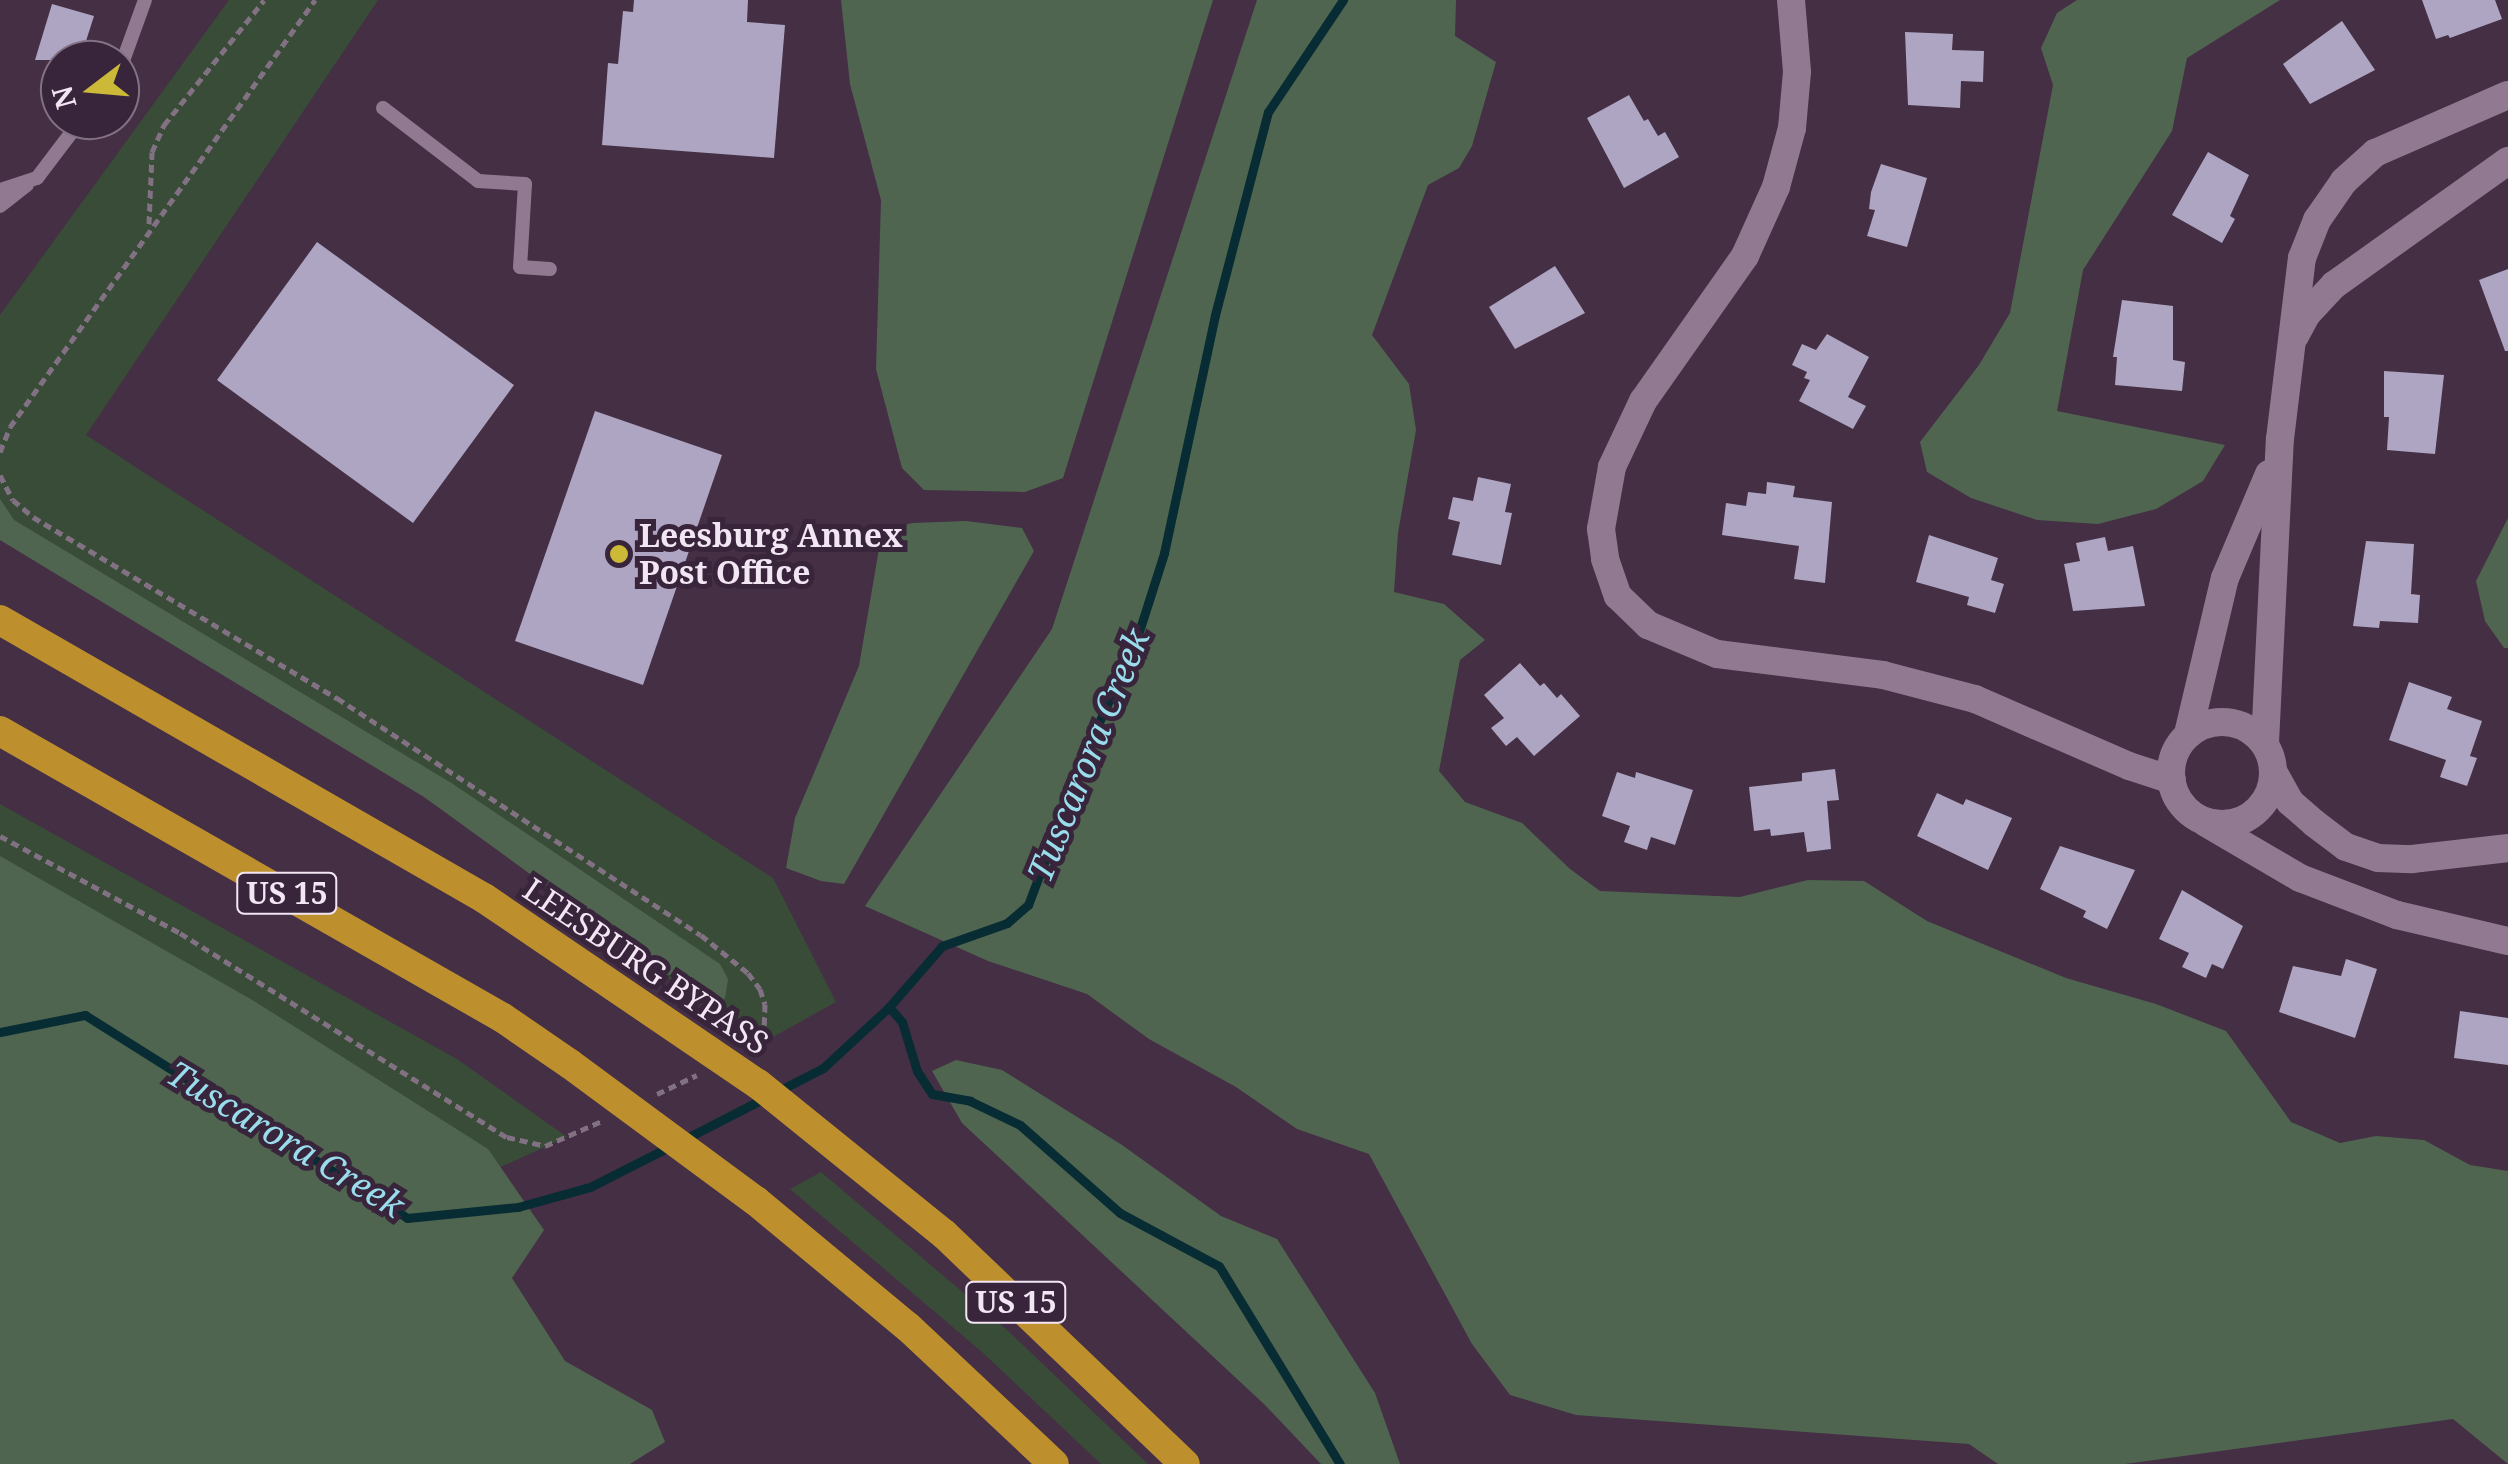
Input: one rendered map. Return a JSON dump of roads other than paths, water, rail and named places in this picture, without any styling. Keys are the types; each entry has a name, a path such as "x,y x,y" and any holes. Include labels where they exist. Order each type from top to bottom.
{"highway":[{"name":"LEESBURG BYPASS","path":"0,620 484,898 758,1084 944,1234 1185,1464"},
{"name":"US 15","path":"0,730 486,1008 570,1064 756,1201 908,1327 1054,1464"}],"street":[{"path":"1791,0 1797,72 1792,128 1776,187 1744,256 1643,401 1612,466 1601,529 1605,559 1618,596 1648,625 1718,654 1883,675 1975,699 2128,766 2172,780"},
{"path":"2508,95 2375,153 2344,181 2317,220 2302,258 2280,439 2265,743 2274,773 2290,802 2346,847 2378,858 2412,860 2508,848"},
{"path":"2292,342 2306,315 2334,285 2508,161"},
{"path":"2280,439 2260,502 2225,578 2188,734 2176,749 2172,780 2179,802 2206,823 2300,878 2398,915 2508,941"},
{"path":"2188,734 2215,722 2237,723 2265,743"},
{"path":"2206,823 2242,821 2258,811 2268,798 2274,773"}],"lane":[{"path":"131,40 145,0"},
{"path":"382,108 478,181 525,184 520,267 550,270"},
{"path":"0,206 36,178 65,140"},
{"path":"0,190 36,178"}],"waterway":[{"name":"Tuscarora Creek","path":"683,1140 823,1068 889,1007 942,946 1007,923 1028,905 1086,751 1136,641 1164,553 1215,315 1268,112 1343,0"},
{"path":"889,1007 902,1022 917,1071 932,1094 970,1101 1020,1125 1120,1213 1219,1266 1340,1464"},
{"name":"Tuscarora Creek","path":"0,1032 85,1015 407,1218 518,1207 590,1187 669,1147"}],"place":[{"name":"Leesburg Annex Post Office","path":"619,554"}]}
